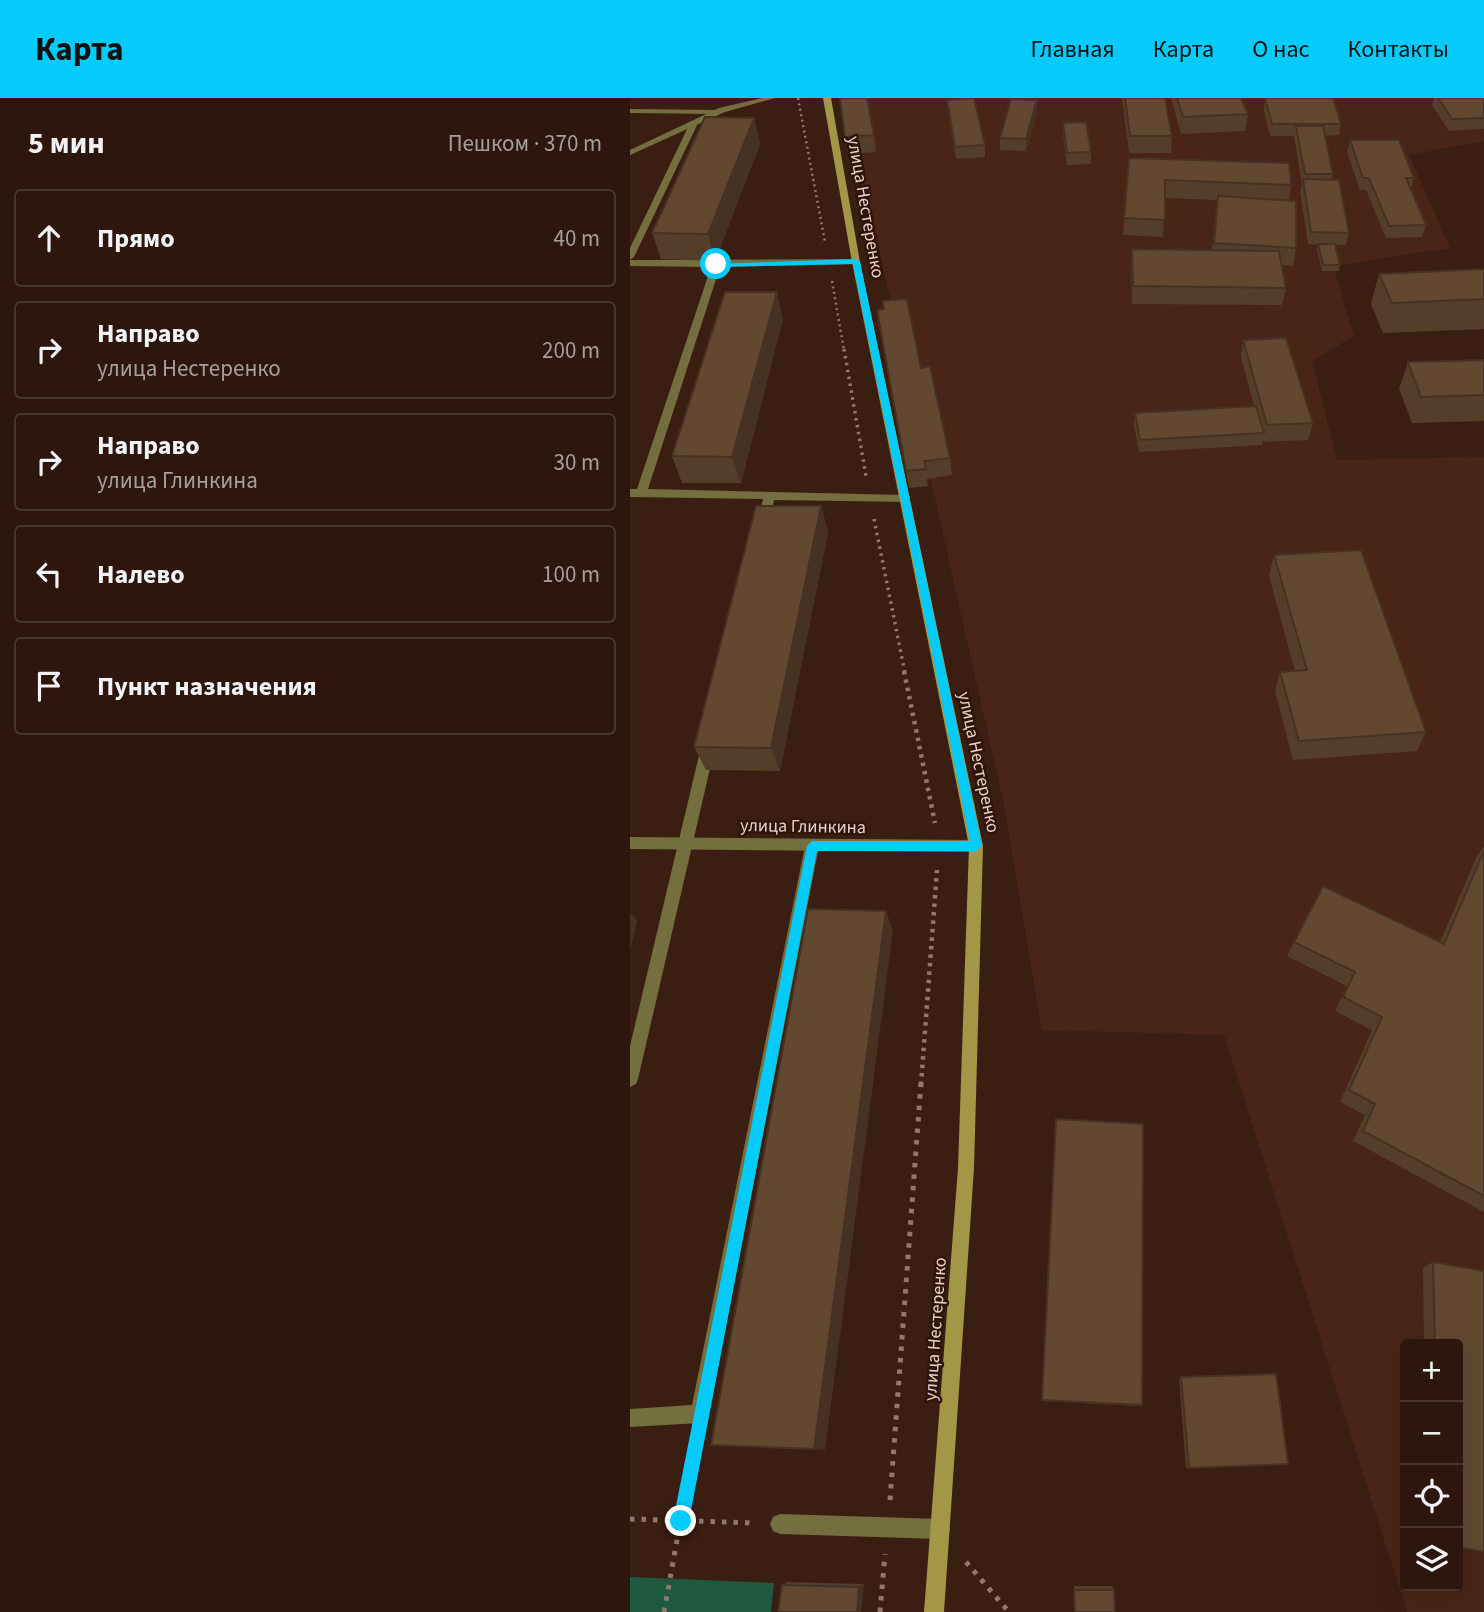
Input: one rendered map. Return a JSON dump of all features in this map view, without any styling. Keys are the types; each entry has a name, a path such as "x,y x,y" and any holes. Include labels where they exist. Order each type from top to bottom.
{"street":[{"path":"630,153 716,112 771,98"},
{"name":"улица Нестеренко","path":"827,98 856,262 976,846 966,1168 934,1612"},
{"path":"630,111 716,112"},
{"path":"630,257 694,123"},
{"path":"630,263 856,262"},
{"path":"716,264 635,493 906,499"},
{"path":"760,536 769,496"},
{"path":"630,1079 711,735"},
{"name":"улица Глинкина","path":"630,843 976,846"},
{"path":"630,1418 700,1414 812,846"},
{"path":"780,1524 940,1529"}],"path":[{"path":"664,1612 700,1414"},
{"path":"630,1519 780,1524"},
{"path":"940,1529 991,1594 1009,1612"}],"shaded area":[{"path":"845,98 1461,98 1484,130 1484,141 1409,155 1450,248 1333,266 1354,336 1312,361 1337,460 1484,457 1484,1612 1407,1612 1400,1591 1463,1591 1463,1339 1400,1339 1400,1590 1224,1035 1042,1030 1004,805"}],"green space":[{"path":"630,1577 774,1583 771,1612 630,1612"}],"building":[{"path":"840,98 867,98 874,135 845,137"},
{"path":"974,98 985,145 955,147 947,100"},
{"path":"1125,98 1165,98 1172,136 1130,136"},
{"path":"1177,98 1241,98 1248,114 1183,117"},
{"path":"1265,98 1333,98 1341,124 1272,124"},
{"path":"1438,98 1484,98 1484,118 1452,119"},
{"path":"1011,99 1037,100 1026,139 1000,138"},
{"path":"705,117 754,118 708,234 652,233"},
{"path":"1086,122 1091,152 1067,153 1063,123"},
{"path":"1296,126 1323,126 1333,174 1305,174"},
{"path":"1350,140 1399,140 1414,178 1406,178 1426,225 1389,226 1369,178 1363,178"},
{"path":"1129,158 1289,163 1291,185 1165,180 1165,220 1124,218"},
{"path":"1303,179 1339,180 1349,233 1311,232"},
{"path":"1218,196 1296,201 1296,248 1214,243"},
{"path":"1318,244 1335,244 1340,265 1323,265"},
{"path":"1132,249 1279,251 1286,288 1133,286"},
{"path":"1484,269 1484,299 1392,303 1379,274"},
{"path":"725,292 777,292 732,457 672,456"},
{"path":"907,299 921,368 930,366 950,458 924,461 926,469 906,471 877,310 884,309 883,301"},
{"path":"1286,338 1313,423 1267,425 1243,340"},
{"path":"1484,360 1484,395 1421,397 1408,362"},
{"path":"1256,406 1264,433 1140,440 1135,413"},
{"path":"756,506 821,506 771,748 694,747"},
{"path":"1361,550 1426,732 1299,741 1280,672 1307,670 1274,555"},
{"path":"1484,851 1484,1196 1363,1131 1375,1104 1349,1090 1382,1017 1343,997 1355,972 1294,942 1323,886 1444,944"},
{"path":"808,909 886,911 814,1449 711,1445"},
{"path":"1056,1119 1143,1124 1142,1405 1042,1400"},
{"path":"1433,1262 1484,1271 1484,1552 1463,1548 1463,1339 1435,1339"},
{"path":"1276,1374 1288,1464 1189,1468 1181,1377"},
{"path":"782,1585 859,1587 857,1612 778,1612"},
{"path":"1074,1590 1114,1590 1115,1612 1075,1612"}],"route":[{"path":"681,1521 812,846 976,846 856,262 716,264"}]}
